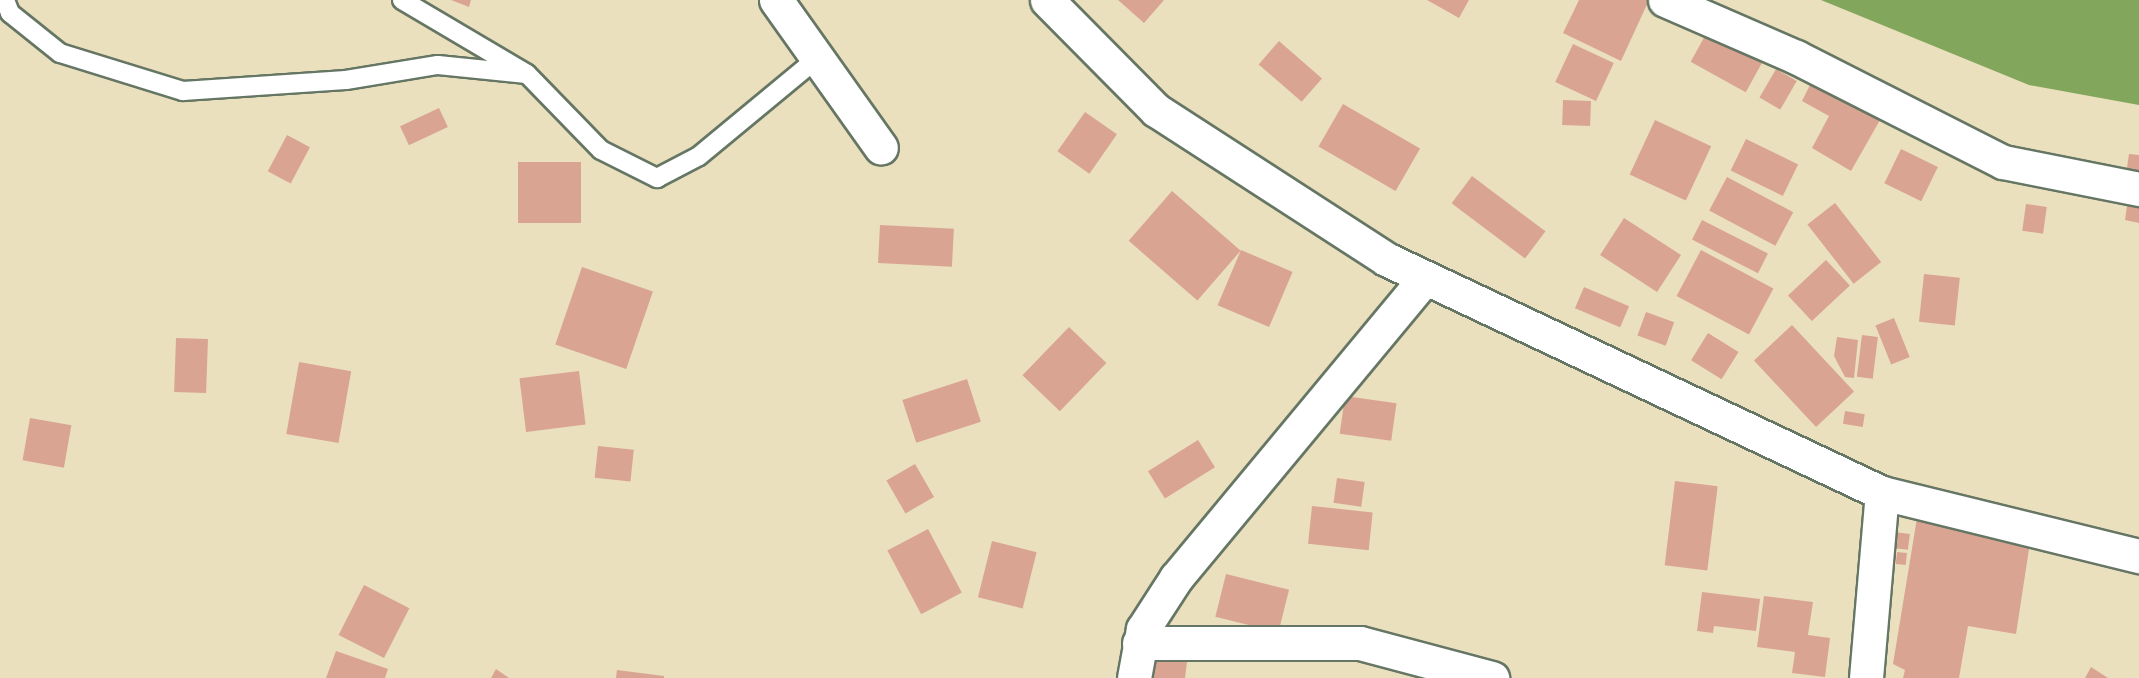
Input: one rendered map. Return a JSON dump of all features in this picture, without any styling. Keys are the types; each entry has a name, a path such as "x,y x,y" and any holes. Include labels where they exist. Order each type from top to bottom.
{"street":[{"path":"776,0 815,60 881,148"},
{"path":"1047,0 1156,110 1386,259 1882,493 2139,556"},
{"path":"1665,0 1796,57 2003,162 2139,189"},
{"path":"1134,678 1143,628 1176,578 1425,278"},
{"path":"1866,678 1882,493"},
{"path":"1139,643 1360,643 1492,678"}],"lane":[{"path":"402,0 527,74 601,150 657,178 699,156 815,60"},
{"path":"5,9 60,53 183,91 346,80 438,65 527,74"}],"green space":[{"path":"1821,0 2139,0 2139,105 2029,85"}],"building":[{"path":"451,0 471,0 469,7"},
{"path":"1118,0 1164,0 1144,23"},
{"path":"1427,0 1469,0 1459,18"},
{"path":"1579,0 1649,0 1621,61 1563,33"},
{"path":"1711,25 1766,56 1746,92 1691,62"},
{"path":"1279,41 1322,78 1302,102 1259,64"},
{"path":"1573,44 1614,63 1596,101 1555,82"},
{"path":"1791,60 1884,113 1851,171 1812,148 1829,116 1802,101 1810,85 1786,71"},
{"path":"1776,69 1797,81 1780,110 1760,98"},
{"path":"1563,100 1591,101 1590,126 1562,125"},
{"path":"1343,104 1420,148 1396,191 1318,146"},
{"path":"439,108 448,127 409,145 400,126"},
{"path":"1085,112 1117,134 1089,174 1057,151"},
{"path":"1655,120 1711,146 1686,201 1630,174"},
{"path":"287,135 310,147 291,183 268,171"},
{"path":"1746,139 1798,164 1783,196 1731,170"},
{"path":"1901,149 1938,167 1921,201 1884,183"},
{"path":"2129,154 2139,155 2139,183 2125,181"},
{"path":"518,162 581,162 581,223 518,223"},
{"path":"1472,176 1545,231 1525,259 1452,203"},
{"path":"1727,177 1793,212 1775,246 1709,211"},
{"path":"1172,191 1241,251 1197,301 1129,241"},
{"path":"2129,192 2139,194 2139,223 2125,220"},
{"path":"1835,203 1881,262 1854,284 1807,225"},
{"path":"2026,204 2047,207 2043,234 2022,231"},
{"path":"1624,218 1681,255 1657,292 1600,255"},
{"path":"1702,220 1768,254 1758,273 1692,240"},
{"path":"880,225 954,229 952,267 878,263"},
{"path":"1241,250 1293,272 1269,327 1218,305"},
{"path":"1701,250 1773,288 1749,334 1677,296"},
{"path":"1826,260 1850,286 1812,321 1788,295"},
{"path":"582,267 653,291 626,369 555,345"},
{"path":"1924,274 1960,278 1955,326 1919,322"},
{"path":"1584,287 1629,306 1620,327 1575,308"},
{"path":"1646,312 1674,322 1666,346 1637,335"},
{"path":"1894,318 1910,357 1891,364 1875,325"},
{"path":"1792,325 1854,392 1816,427 1754,360"},
{"path":"1069,327 1106,363 1060,411 1022,375"},
{"path":"1708,333 1739,352 1722,379 1691,360"},
{"path":"1862,335 1878,337 1873,379 1857,377"},
{"path":"1837,337 1858,340 1854,378 1845,377 1834,356"},
{"path":"176,338 208,339 206,393 174,392"},
{"path":"299,362 351,371 339,443 286,434"},
{"path":"579,371 586,425 526,432 519,378"},
{"path":"967,379 981,422 916,443 902,400"},
{"path":"1345,396 1396,403 1391,441 1340,434"},
{"path":"1845,411 1865,414 1863,427 1843,424"},
{"path":"30,418 71,425 64,468 23,460"},
{"path":"1198,440 1215,467 1165,498 1148,471"},
{"path":"598,446 634,450 630,482 595,478"},
{"path":"915,464 934,497 905,513 886,480"},
{"path":"1337,478 1365,482 1361,507 1334,503"},
{"path":"1675,481 1718,486 1707,571 1665,565"},
{"path":"1312,506 1373,512 1369,550 1308,544"},
{"path":"1917,518 2031,536 2016,634 1968,626 1959,678 1903,678 1905,670 1893,664"},
{"path":"928,529 962,593 921,614 887,551"},
{"path":"1894,532 1910,534 1908,550 1892,548"},
{"path":"992,541 1037,552 1023,608 978,597"},
{"path":"1897,552 1907,553 1906,565 1896,564"},
{"path":"1226,574 1289,590 1278,632 1215,617"},
{"path":"364,585 409,608 384,658 339,635"},
{"path":"1702,592 1760,599 1756,631 1714,626 1713,633 1697,631"},
{"path":"1764,596 1813,602 1808,635 1830,638 1825,677 1792,673 1795,652 1757,647"},
{"path":"336,651 388,669 385,678 326,678"},
{"path":"1143,657 1187,662 1185,678 1140,678"},
{"path":"2091,667 2108,678 2085,678"},
{"path":"496,669 509,678 491,678"},
{"path":"617,670 664,676 664,678 616,678"}]}
